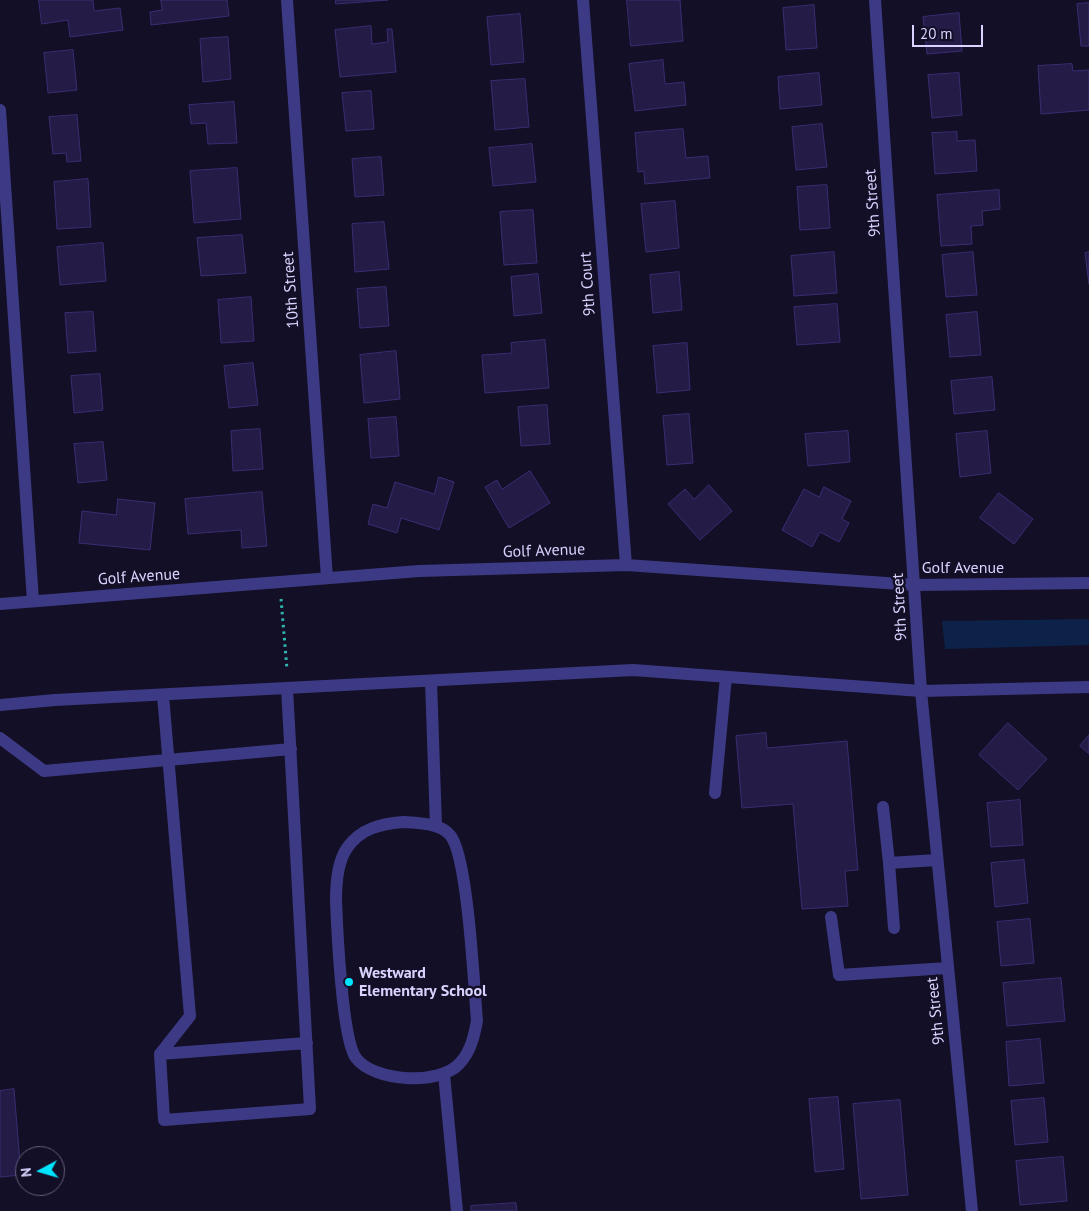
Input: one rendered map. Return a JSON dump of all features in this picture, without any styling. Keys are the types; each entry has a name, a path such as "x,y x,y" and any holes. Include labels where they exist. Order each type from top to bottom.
{"street":[{"name":"10th Street","path":"287,0 327,578"},
{"name":"9th Court","path":"583,0 626,565"},
{"name":"9th Street","path":"875,0 921,692 972,1211"},
{"path":"0,110 33,601"},
{"name":"Golf Avenue","path":"0,604 419,570 626,565 915,585 1089,583"},
{"path":"0,705 633,670 921,692 1089,687"},
{"path":"715,794 726,677"},
{"path":"431,681 436,826"},
{"path":"163,695 190,1016 160,1054 164,1120 310,1109 287,688"},
{"path":"0,738 44,772 291,749"},
{"path":"884,807 894,928"},
{"path":"403,822 436,826 450,834 463,871 477,1021 472,1044 460,1064 444,1074 410,1078 394,1077 373,1072 356,1058 346,1036 336,899 339,870 347,848 366,829 381,824 403,822"},
{"path":"889,863 937,860"},
{"path":"831,917 840,975 948,968"},
{"path":"160,1054 307,1043"},
{"path":"444,1074 457,1211"}],"path":[{"path":"290,599 280,599 287,670 297,669"}],"water":[{"path":"1089,619 1089,645 945,649 942,621"}],"building":[{"path":"39,0 93,0 94,11 120,8 123,30 70,37 68,20 42,24"},
{"path":"161,0 227,0 229,16 151,25 150,12 162,10"},
{"path":"336,0 388,0 336,4"},
{"path":"627,0 680,0 683,41 631,46"},
{"path":"1089,3 1089,46 1081,46 1077,4"},
{"path":"814,5 817,48 786,50 783,8"},
{"path":"959,13 962,51 927,54 923,17"},
{"path":"520,14 524,62 491,65 487,17"},
{"path":"371,26 372,44 388,42 387,29 392,29 396,72 340,77 335,30"},
{"path":"228,37 231,79 203,82 200,39"},
{"path":"73,50 77,90 48,93 44,53"},
{"path":"663,60 665,84 684,82 686,105 635,111 629,64"},
{"path":"1072,64 1073,71 1089,70 1089,110 1041,114 1038,66"},
{"path":"819,73 822,105 780,109 778,77"},
{"path":"959,73 962,115 932,118 928,75"},
{"path":"525,79 529,127 495,130 491,81"},
{"path":"371,91 374,129 346,131 342,93"},
{"path":"234,102 237,143 208,144 206,123 191,124 189,105"},
{"path":"77,115 81,161 67,162 66,153 53,154 49,117"},
{"path":"822,124 827,167 796,170 792,127"},
{"path":"683,129 686,158 708,156 710,178 645,184 644,171 638,172 635,133"},
{"path":"957,132 957,141 975,140 977,171 935,174 932,133"},
{"path":"532,144 536,182 493,186 489,148"},
{"path":"381,157 384,195 355,197 352,159"},
{"path":"237,168 241,219 194,223 190,171"},
{"path":"88,179 91,227 57,229 54,182"},
{"path":"827,185 830,228 800,230 797,187"},
{"path":"999,190 1000,209 982,211 983,225 971,226 972,244 941,246 937,195"},
{"path":"675,201 679,248 646,252 641,204"},
{"path":"533,210 537,263 504,265 500,212"},
{"path":"384,222 389,269 355,272 352,224"},
{"path":"242,235 246,273 201,276 197,238"},
{"path":"103,243 106,281 60,285 57,247"},
{"path":"834,252 837,293 794,296 791,256"},
{"path":"973,252 977,295 946,297 942,255"},
{"path":"1089,252 1089,284 1085,253"},
{"path":"679,272 682,310 653,313 650,275"},
{"path":"538,274 542,313 514,316 511,277"},
{"path":"386,287 389,326 360,328 357,289"},
{"path":"251,297 254,341 221,343 218,300"},
{"path":"837,304 840,342 797,345 794,307"},
{"path":"93,312 96,351 68,353 65,313"},
{"path":"977,312 981,355 950,357 946,315"},
{"path":"545,340 549,388 485,393 482,355 512,353 511,343"},
{"path":"687,343 690,390 657,393 653,346"},
{"path":"396,351 400,399 364,403 360,355"},
{"path":"253,363 258,405 229,408 224,366"},
{"path":"100,374 103,410 74,413 71,376"},
{"path":"992,377 995,410 954,414 951,381"},
{"path":"547,405 550,444 521,446 518,407"},
{"path":"689,414 693,463 667,465 663,416"},
{"path":"396,417 399,456 371,458 368,419"},
{"path":"260,429 263,469 233,471 231,431"},
{"path":"848,431 850,462 808,466 805,434"},
{"path":"987,431 991,473 960,477 956,434"},
{"path":"103,442 107,480 78,483 74,444"},
{"path":"530,471 550,503 509,528 485,487 497,480 502,489"},
{"path":"439,477 454,482 439,530 401,518 397,533 368,524 373,504 387,508 395,482 434,494"},
{"path":"709,485 732,511 700,540 668,504 685,489 694,499"},
{"path":"824,487 851,501 842,519 849,523 839,542 820,532 812,547 782,530 804,489 819,497"},
{"path":"262,492 267,546 242,548 241,530 188,534 185,499"},
{"path":"999,493 1033,519 1014,544 980,518"},
{"path":"118,499 155,503 150,550 79,543 82,511 116,515"},
{"path":"1008,723 1047,759 1018,790 979,755"},
{"path":"766,733 767,748 847,741 858,870 845,871 848,906 802,909 793,804 742,808 736,736"},
{"path":"1089,735 1089,754 1080,746"},
{"path":"1020,800 1023,845 991,847 987,803"},
{"path":"1024,860 1028,903 995,907 991,863"},
{"path":"1030,919 1034,963 1001,966 997,922"},
{"path":"1061,978 1065,1021 1007,1026 1003,983"},
{"path":"1040,1039 1044,1083 1009,1086 1006,1042"},
{"path":"14,1089 19,1146 15,1146 15,1176 0,1177 0,1091"},
{"path":"838,1097 844,1169 815,1172 809,1099"},
{"path":"1044,1098 1048,1142 1015,1145 1011,1101"},
{"path":"900,1100 908,1195 861,1199 853,1104"},
{"path":"1063,1157 1067,1201 1020,1205 1016,1161"},
{"path":"516,1203 517,1211 471,1211 471,1206"}],"place":[{"name":"Westward Elementary School","path":"349,982"}]}
